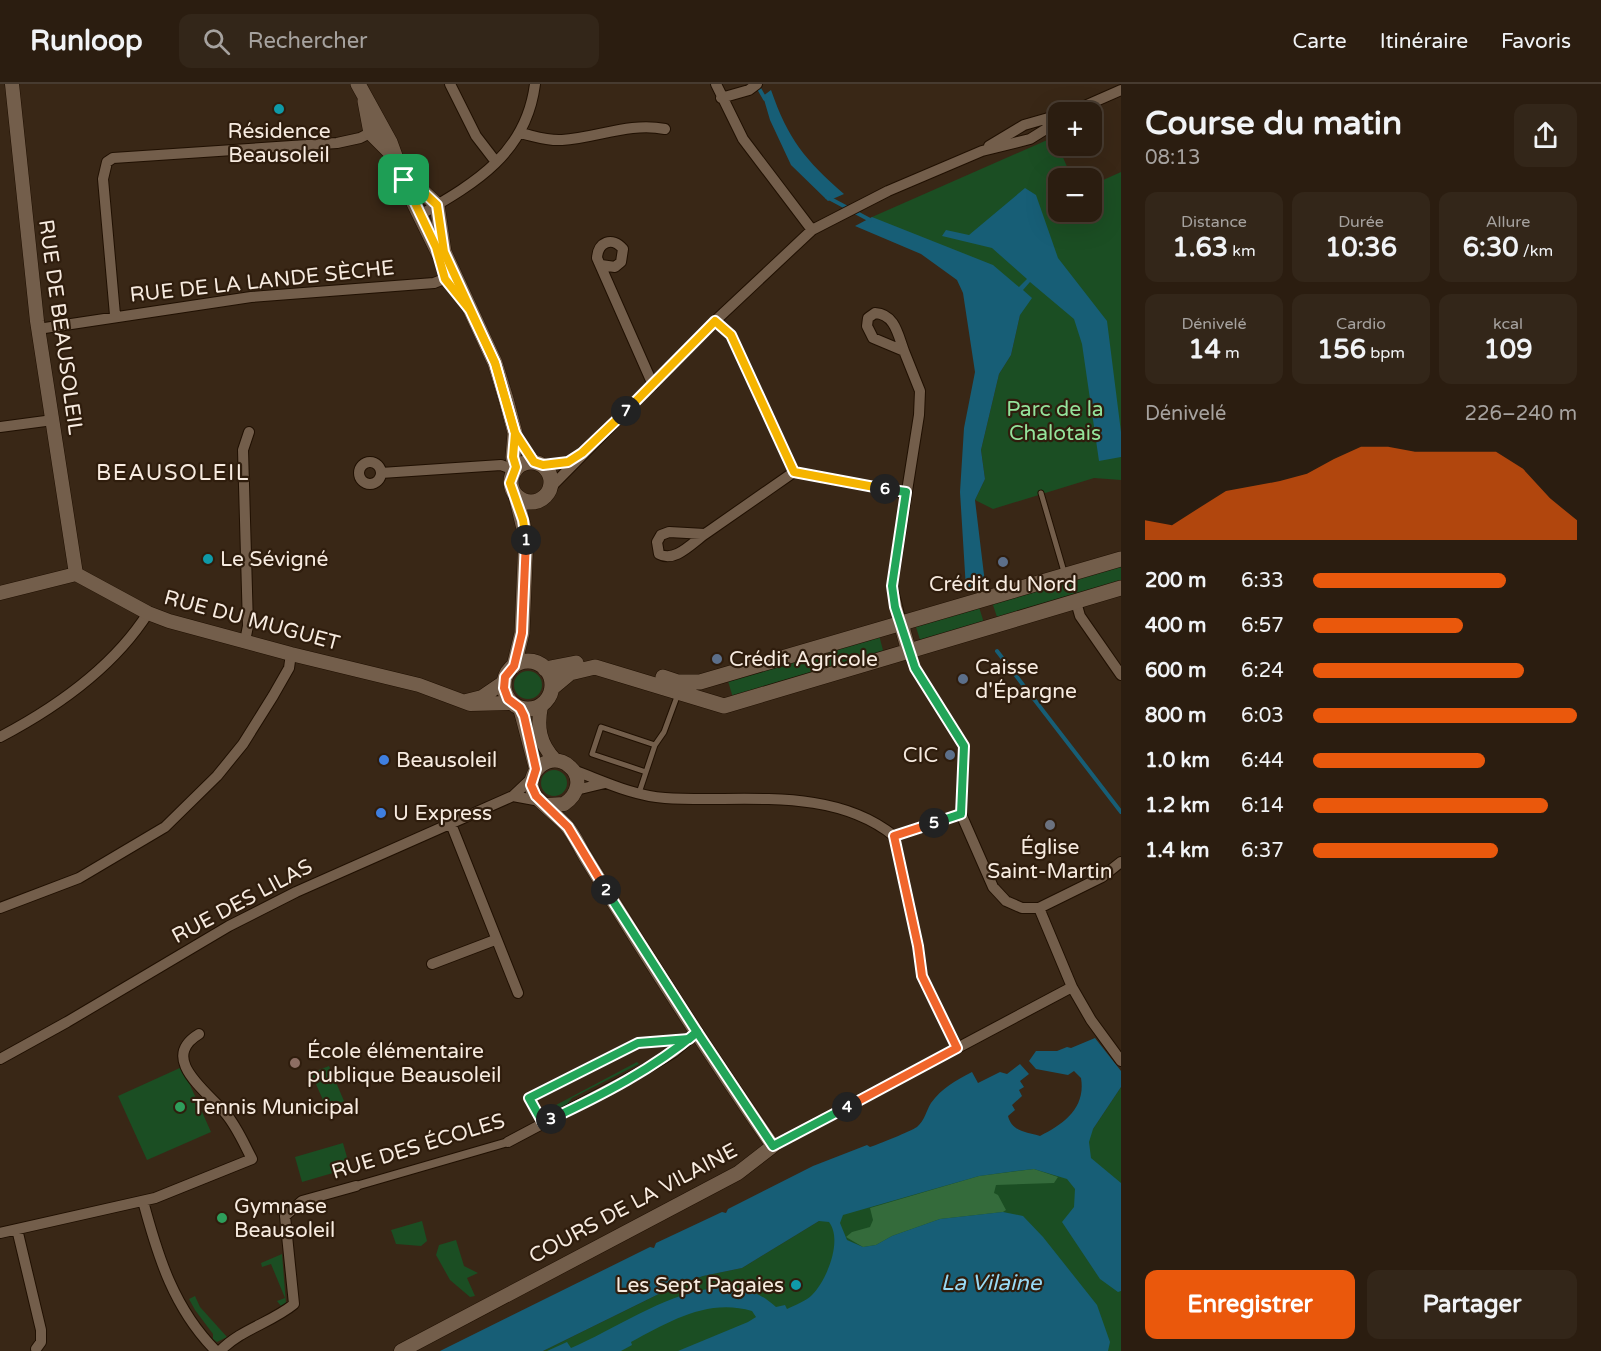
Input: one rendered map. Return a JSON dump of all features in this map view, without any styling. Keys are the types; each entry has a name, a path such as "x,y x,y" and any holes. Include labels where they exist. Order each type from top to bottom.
{"main road":[{"path":"361,89 377,130 394,156 438,253 470,310 495,363 515,433 513,457 515,469 510,483 516,496 526,537"},
{"path":"401,171 437,205 442,245 450,277"},
{"path":"515,433 550,475 546,493 532,515 526,537 522,633 514,666 504,682 505,694 516,705 530,709 541,705 548,698 552,688 570,673 595,667 724,706 1121,588"},
{"path":"515,469 524,462 538,463"},
{"path":"516,496 529,502 546,493"},
{"path":"514,666 524,662 561,668 598,658 678,682 700,682 1121,559"},
{"path":"901,623 909,652"},
{"path":"522,633 527,651 550,678 552,688"}],"street":[{"name":"RUE DE BEAUSOLEIL","path":"12,84 38,329 76,574"},
{"path":"450,84 476,136 496,162"},
{"path":"420,215 468,188 496,162 520,133 535,84"},
{"path":"716,84 752,153 812,230"},
{"path":"722,98 753,87"},
{"path":"1094,102 1121,90"},
{"path":"538,463 568,462 582,453 715,321 812,230 864,202 982,151 1024,125 1048,119"},
{"path":"520,133 548,140 561,140 635,126 665,129"},
{"path":"982,151 1018,144 1048,129"},
{"path":"115,315 103,179 107,162 122,155 349,142 377,130"},
{"path":"601,265 653,385"},
{"name":"RUE DE LA LANDE SÈCHE","path":"38,329 115,315 252,297 412,285 450,277"},
{"path":"715,321 731,335 794,472"},
{"path":"901,623 892,586 919,415 920,391 904,351"},
{"path":"0,427 53,420"},
{"path":"245,641 248,626 243,450 249,432"},
{"path":"546,493 576,465 582,453"},
{"path":"381,473 501,465 515,469"},
{"path":"705,534 794,472 906,492"},
{"path":"0,593 76,574"},
{"name":"RUE DU MUGUET","path":"76,574 148,613 291,654 419,685 477,706 516,705"},
{"path":"1076,602 1080,616 1121,675"},
{"path":"0,737 60,701 93,676 118,651 148,613"},
{"path":"909,652 915,668 964,746 961,814 993,887 1006,901 1022,908 1039,908 1102,877 1121,862"},
{"path":"0,908 79,878 165,827 218,777 243,744 284,677 291,654"},
{"path":"464,701 482,697 504,682"},
{"path":"516,705 534,774 533,791 568,827 693,1036 773,1146"},
{"path":"541,705 540,735 545,747 555,760"},
{"path":"534,774 555,760 562,761 573,770 639,794 665,798 787,800 812,803 863,817 894,836 918,946 922,976 957,1048"},
{"path":"568,827 576,776 573,770"},
{"name":"RUE DES LILAS","path":"0,1059 67,1023 229,926 296,892 513,796 534,774"},
{"path":"513,796 559,806 573,795 606,783"},
{"path":"894,836 961,814"},
{"path":"451,824 495,940 518,993"},
{"path":"1039,908 1072,987 1091,1020 1121,1061"},
{"path":"432,964 495,940"},
{"name":"COURS DE LA VILAINE","path":"401,1351 738,1173 773,1146 1072,987"},
{"path":"0,1233 155,1198 252,1159 227,1115 188,1073 183,1055 185,1048 199,1034"},
{"path":"543,1123 529,1098 638,1043 693,1036"},
{"name":"RUE DES ÉCOLES","path":"218,1351 232,1340 279,1316 294,1304 285,1216 302,1201 508,1142 635,1076 674,1052 693,1036"},
{"path":"143,1201 160,1258 180,1306 194,1327 218,1351"},
{"path":"16,1229 41,1330 41,1342 36,1349"}],"lane":[{"path":"1041,493 1065,576"},
{"path":"639,794 655,745 664,732 678,692"},
{"path":"646,771 592,754 601,727 655,745"}],"green space":[{"name":"Parc de la Chalotais","path":"1048,140 1048,156 1062,156 1068,168 1048,168 1048,222 1102,222 1102,181 1121,172 1121,480 1094,478 993,509 975,500 985,479 981,450 999,374 1011,355 1020,315 872,217"},
{"path":"1121,564 1121,583 998,620 992,602"},
{"path":"979,607 984,623 921,643 916,627"},
{"path":"879,635 884,654 733,698 728,681"},
{"path":"528,671 538,675 542,685 538,695 528,699 518,695 514,685 518,675"},
{"path":"554,770 564,773 567,783 564,793 554,796 544,793 541,783 544,773"},
{"path":"637,1062 639,1064 572,1098 565,1107 541,1113"},
{"path":"329,1066 344,1101 327,1109 311,1073"},
{"path":"182,1067 211,1132 147,1160 118,1096"},
{"path":"1121,1087 1121,1351 543,1351 675,1286 703,1276 742,1268 819,1221 1093,1129"},
{"path":"343,1143 350,1168 302,1182 295,1157"},
{"path":"1034,1169 1058,1177 1054,1183 996,1185 994,1193 998,1195 1006,1210 1003,1212 940,1219 892,1236 876,1245 863,1247 846,1237 852,1232 870,1227 873,1220 870,1208 979,1176"},
{"path":"422,1221 427,1241 421,1246 396,1244 391,1230"},
{"path":"456,1240 464,1266 478,1273 467,1278 475,1296 470,1297 450,1280 436,1255 439,1245"},
{"path":"282,1254 286,1303 281,1306 277,1301 285,1298 271,1264 262,1267 261,1263"},
{"path":"195,1296 200,1307 227,1337 217,1342 213,1339 213,1334 189,1299"}],"water":[{"path":"771,90 784,122 799,148 844,194 828,201 791,165 770,120 763,96"},
{"path":"1025,188 1036,195 1058,258 1107,321 1121,432 1121,457 1099,461 1082,344 1074,319 1030,282 1023,290 1032,298 1020,315 1011,355 999,374 981,450 985,479 975,500 985,583 966,589 960,492 964,428 975,372 963,293 957,280 921,254 855,226 872,217 993,265 1019,287 1027,279 992,248 942,236 946,230 969,235"},
{"name":"La Vilaine","path":"1095,1038 1121,1071 1121,1087 1093,1129 1089,1142 1091,1158 1121,1183 1121,1291 1118,1292 1100,1279 1062,1222 1074,1207 1075,1189 1067,1179 1034,1169 979,1176 843,1215 840,1223 847,1240 863,1247 876,1245 892,1236 940,1219 1003,1212 1023,1216 1043,1237 1097,1305 1110,1342 1108,1351 678,1351 756,1317 752,1311 719,1308 689,1314 674,1320 631,1342 632,1345 621,1351 547,1351 567,1342 571,1348 674,1298 708,1289 708,1284 752,1292 776,1307 785,1305 787,1309 810,1297 828,1270 834,1249 833,1230 829,1222 819,1221 742,1268 703,1276 675,1286 543,1351 440,1351 650,1247 654,1248 656,1243 722,1212 726,1213 728,1209 813,1166 867,1145 874,1146 914,1129 922,1121 931,1103 940,1093 972,1072 978,1083 1000,1072 1007,1074 1020,1064 1029,1074 1020,1081 1024,1087 1019,1090 1022,1096 1012,1105 1015,1110 1008,1116 1016,1128 1040,1136 1065,1120 1077,1106 1082,1089 1081,1078 1074,1071 1068,1075 1036,1069 1029,1061 1036,1051 1071,1048"}],"waterway":[{"path":"757,85 765,99"},
{"path":"827,197 870,220"},
{"path":"997,651 1121,812"}],"place":[{"name":"Résidence Beausoleil","path":"279,109"},
{"name":"Le Sévigné","path":"208,559"},
{"name":"Crédit du Nord","path":"1003,562"},
{"name":"Crédit Agricole","path":"717,659"},
{"name":"Caisse d'Épargne","path":"963,679"},
{"name":"CIC","path":"950,755"},
{"name":"Beausoleil","path":"384,760"},
{"name":"U Express","path":"381,813"},
{"name":"Église Saint-Martin","path":"1050,825"},
{"name":"École élémentaire publique Beausoleil","path":"295,1063"},
{"name":"Tennis Municipal","path":"180,1107"},
{"name":"Gymnase Beausoleil","path":"222,1218"},
{"name":"Les Sept Pagaies","path":"796,1285"}],"district":[{"name":"BEAUSOLEIL","path":"173,472"}],"route":[{"path":"404,180 401,171 437,205 444,252 495,363 506,399 515,433 534,462 543,465 559,464 568,462 582,453 715,321 731,335 736,343 794,472 906,492 892,586 895,607 915,668 964,746 961,814 894,836 918,946 922,976 957,1048 773,1146 697,1032 674,1052 581,1105 543,1123 534,1112 529,1098 638,1043 689,1039 697,1032 639,944 568,827 547,805 540,801 533,791 531,785 536,769 530,737 520,708 508,699 504,688 505,677 514,666 522,633 526,537 516,496 510,483 516,467 513,457 515,433 495,363 470,310 445,279 436,247 404,180"}]}
